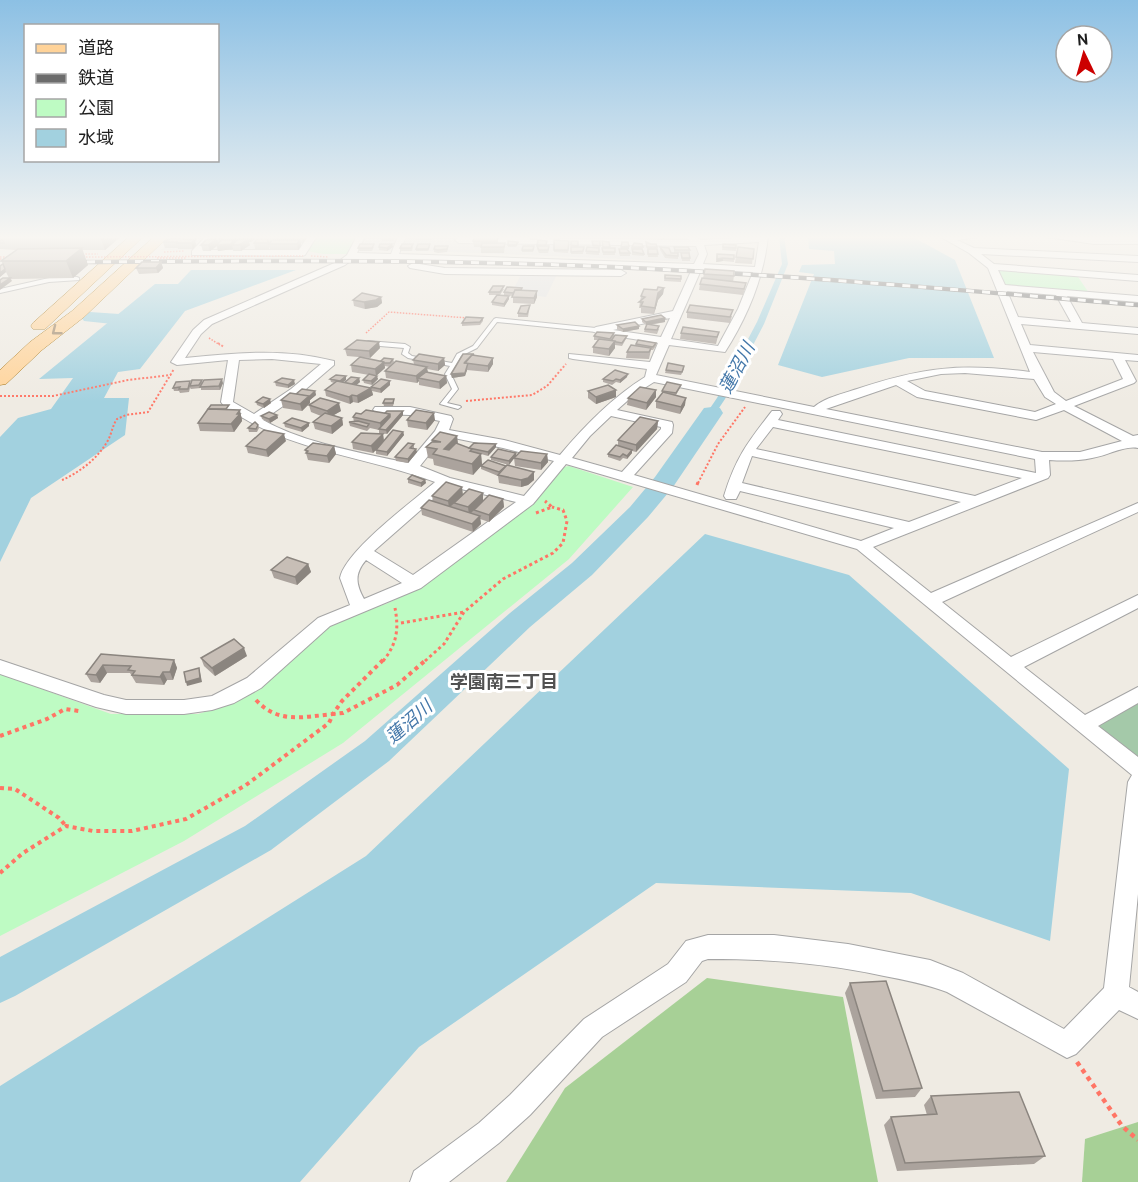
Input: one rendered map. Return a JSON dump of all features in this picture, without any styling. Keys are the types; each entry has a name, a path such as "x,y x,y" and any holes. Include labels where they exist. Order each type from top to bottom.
{"main road":[{"path":"0,364 77,291"},
{"path":"0,380 36,346 78,314 103,291"}],"street":[{"path":"177,362 197,332 236,308 275,291"},
{"path":"0,667 109,704 157,708 198,706 212,703 245,688 314,629 333,616 386,599 415,584 528,501 585,433 653,372 687,291"},
{"path":"597,330 721,350 741,315 751,291"},
{"path":"1002,291 1038,376 1049,394 1064,405 1136,441"},
{"path":"1022,291 1138,308"},
{"path":"1062,297 1138,299"},
{"path":"1062,297 1078,326"},
{"path":"597,330 678,313"},
{"path":"1016,320 1138,331"},
{"path":"1028,348 1138,358"},
{"path":"177,362 268,354 302,356 330,363 295,392 254,420"},
{"path":"234,356 227,402 270,429 340,452 411,468 446,481 528,501"},
{"path":"573,356 653,372 706,389 1042,456 1062,458 1098,455 1136,441"},
{"path":"898,381 921,394 1036,416 1130,381 1117,356"},
{"path":"816,411 825,404 924,374 957,370 1038,376"},
{"path":"726,508 748,451 784,405"},
{"path":"379,410 410,411 447,419 441,432 411,468"},
{"path":"609,412 667,425 667,430 631,479"},
{"path":"769,422 1037,477"},
{"path":"441,432 504,444 862,546 1138,769"},
{"path":"748,451 976,501"},
{"path":"862,546 1043,475 1042,456"},
{"path":"360,608 347,581 350,566 446,481"},
{"path":"735,486 910,527"},
{"path":"929,601 1138,507"},
{"path":"364,552 415,584"},
{"path":"1010,666 1138,601"},
{"path":"1083,724 1138,694"},
{"path":"425,1182 489,1133 520,1105 593,1028 677,973 695,950 708,947 774,947 848,956 930,973 954,982 1067,1045 1127,1000 1138,782"}],"lane":[{"path":"458,407 443,404 454,389 448,377 453,364 462,352 475,347 496,320 597,330"},
{"path":"356,343 405,346 407,347 405,354 410,357 453,364"},
{"path":"447,419 458,407"}],"path":[{"path":"356,343 389,312 496,320"},
{"path":"197,332 214,340 234,356"},
{"path":"458,407 464,402 481,397 526,397 542,391 573,356"},
{"path":"62,480 69,478 92,459 108,441 114,421 120,417 148,412 177,362"},
{"path":"0,396 53,396 128,380 171,375"},
{"path":"690,497 707,459 744,397"},
{"path":"258,701 267,711 292,718 343,713 397,685 444,644 464,612 503,579 553,553 563,543 567,521 563,510 552,507"},
{"path":"0,788 15,789 59,818 66,826 93,831 132,831 186,819 246,785 329,723 340,703 382,663 397,640 401,623 394,605"},
{"path":"401,623 464,612"},
{"path":"0,736 46,719 65,709 66,705"},
{"path":"0,873 23,853 66,826"},
{"path":"1067,1045 1085,1076 1122,1126 1138,1140"}],"green space":[{"path":"569,466 633,487 569,559 343,743 184,841 0,936 0,674 111,714 198,714 231,704 259,688 328,625 386,604 423,586 535,502 564,467"},
{"path":"1138,702 1138,759 1101,730 1099,724"},
{"path":"707,978 843,997 878,1182 506,1182 565,1088"},
{"path":"1138,1122 1138,1182 1082,1182 1085,1139"}],"shaded area":[{"path":"524,291 549,291 546,297 523,294"}],"water":[{"path":"146,291 239,291 185,311 140,369 118,372 104,398 129,398 125,435 31,498 0,562 0,437 18,418 51,409 73,378 39,379"},
{"path":"770,291 777,291 764,324 725,399 693,447 685,445 717,398 757,322"},
{"path":"807,291 967,291 994,358 909,358 822,377 778,365"},
{"path":"705,534 849,575 1069,769 1050,941 911,893 656,883 419,1047 300,1182 0,1182 0,1086 366,856"}],"building":[{"path":"515,291 537,291 534,298 512,297"},
{"path":"643,291 660,291 655,308 641,306 643,302 639,302 645,297 641,296"},
{"path":"362,293 381,297 364,302 353,300"},
{"path":"497,295 509,296 504,304 492,302"},
{"path":"530,305 527,314 518,313 521,306"},
{"path":"690,305 733,310 730,317 687,312"},
{"path":"661,315 665,318 646,322 642,319"},
{"path":"466,317 483,318 480,322 462,323"},
{"path":"635,322 639,326 623,329 617,325"},
{"path":"647,324 659,326 657,330 645,329"},
{"path":"683,327 719,332 717,337 681,333"},
{"path":"597,332 614,333 610,339 594,336"},
{"path":"615,335 627,336 622,343 611,341"},
{"path":"599,339 615,341 609,349 593,347"},
{"path":"357,340 379,342 369,351 345,349"},
{"path":"638,340 656,343 653,347 636,344"},
{"path":"631,345 651,348 649,352 627,352"},
{"path":"419,354 444,358 438,364 413,360"},
{"path":"463,354 474,354 465,362 468,363 465,373 451,374"},
{"path":"472,355 493,358 488,366 465,363"},
{"path":"360,357 384,362 375,369 351,365"},
{"path":"384,358 393,359 390,363 384,363 381,361"},
{"path":"396,361 427,367 416,376 385,371"},
{"path":"668,363 684,366 682,372 666,370"},
{"path":"615,370 628,374 620,380 603,379"},
{"path":"426,372 446,376 439,382 418,378"},
{"path":"369,374 377,376 371,381 363,380"},
{"path":"336,375 346,376 340,381 330,379"},
{"path":"351,377 359,378 352,384 344,383"},
{"path":"282,378 294,380 288,385 275,382"},
{"path":"222,379 219,386 200,387 204,380"},
{"path":"381,379 390,381 380,389 371,387"},
{"path":"192,380 202,380 199,385 190,386"},
{"path":"190,381 188,389 173,388 176,382"},
{"path":"337,381 371,388 357,396 349,397 325,390"},
{"path":"667,382 681,385 676,393 662,391"},
{"path":"608,385 616,390 596,397 588,391"},
{"path":"640,387 656,390 647,403 628,398"},
{"path":"302,389 315,391 309,397 296,394"},
{"path":"663,392 686,398 681,407 656,401"},
{"path":"290,393 309,396 300,404 281,400"},
{"path":"263,397 270,399 263,404 256,402"},
{"path":"320,398 339,403 327,411 309,405"},
{"path":"385,399 394,399 393,403 383,403"},
{"path":"211,405 229,405 226,409 208,409"},
{"path":"208,409 240,410 237,414 240,414 231,424 198,423"},
{"path":"366,410 390,414 380,423 353,417 356,413 361,414"},
{"path":"416,410 434,413 426,423 407,420"},
{"path":"403,411 386,430 379,429 390,417 390,414 385,413"},
{"path":"269,412 277,415 269,419 261,416"},
{"path":"325,413 342,418 331,426 313,422"},
{"path":"640,417 658,421 636,445 618,440"},
{"path":"292,418 309,423 301,428 284,423"},
{"path":"358,421 369,424 367,427 349,422"},
{"path":"255,422 258,425 256,429 248,428"},
{"path":"264,430 284,434 266,450 246,446"},
{"path":"393,430 403,432 387,452 376,450"},
{"path":"440,432 457,436 444,449 449,450 456,443 481,454 472,464 433,454 437,449 426,447 432,442 441,442 432,440"},
{"path":"361,433 383,434 371,446 352,442"},
{"path":"313,443 334,446 327,456 306,453 308,451 305,450"},
{"path":"408,443 414,444 410,448 416,449 408,459 395,457"},
{"path":"474,443 496,444 488,452 469,448"},
{"path":"616,445 632,450 627,456 608,454"},
{"path":"498,449 516,453 509,461 491,457"},
{"path":"521,451 547,454 541,463 514,458"},
{"path":"488,460 506,466 499,472 481,466"},
{"path":"507,465 534,472 528,478 521,480 498,475"},
{"path":"412,475 425,480 421,483 408,479"},
{"path":"446,482 462,487 448,501 432,496"},
{"path":"469,489 483,493 468,507 454,503"},
{"path":"489,495 503,499 489,515 474,510"},
{"path":"429,500 480,516 472,524 421,508"},
{"path":"287,557 308,564 295,577 271,570"},
{"path":"234,639 244,648 212,668 201,658"},
{"path":"101,654 174,660 170,672 163,672 160,677 132,675 135,671 128,670 131,666 103,665 96,675 86,674"},
{"path":"199,668 200,678 186,682 184,672"},
{"path":"886,981 922,1088 883,1091 850,983"},
{"path":"1019,1092 1045,1156 905,1163 891,1117 937,1114 931,1096"}],"waterway":[{"path":"90,317 134,320 126,334"},
{"name":"蓮沼川","path":"0,981 258,838 377,751 520,620 582,569 639,512 664,482 712,413"}],"railway":[{"path":"978,291 1138,305"}],"district":[{"name":"学園南三丁目","path":"504,682"}]}
